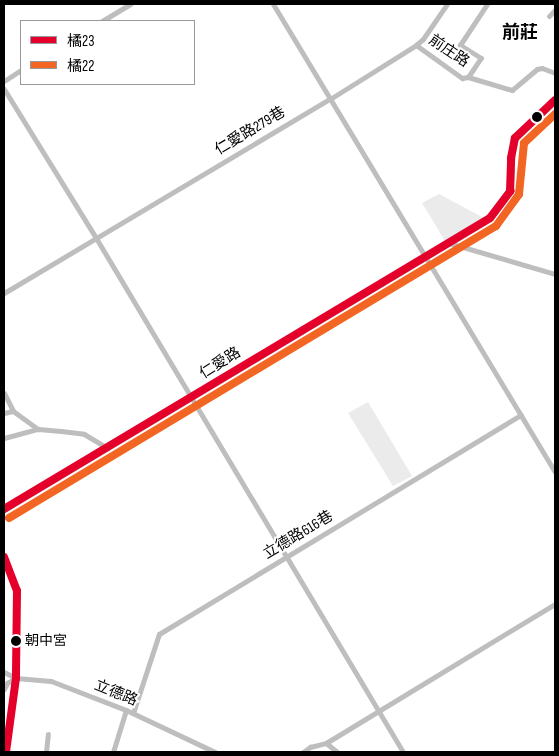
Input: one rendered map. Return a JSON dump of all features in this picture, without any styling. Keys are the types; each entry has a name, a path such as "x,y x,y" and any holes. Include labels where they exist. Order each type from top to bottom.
{"street":[{"path":"104,20 130,4"},
{"path":"273,4 555,472"},
{"name":"仁愛路279巷","path":"4,293 330,99 416,45 423,39 447,4"},
{"name":"前庄路","path":"468,77 480,58 460,45 487,4"},
{"path":"549,16 555,10"},
{"name":"前庄路","path":"416,45 462,78 468,77 512,90 537,69 542,68 555,73"},
{"path":"4,81 20,71"},
{"path":"4,89 96,238 403,752"},
{"path":"426,257 484,223 497,210 510,191 511,158 515,138 555,100"},
{"path":"448,243 555,274"},
{"name":"仁愛路","path":"4,509 426,257"},
{"path":"4,393 12,411 38,429"},
{"path":"4,412 12,411"},
{"name":"立德路616巷","path":"133,713 159,634 521,415"},
{"path":"4,438 38,429 84,434 107,448"},
{"path":"4,557 17,591 16,678 6,752"},
{"path":"303,752 310,747 326,743 555,604"},
{"name":"立德路","path":"4,672 16,678 51,681 133,713 207,750 215,752"},
{"path":"4,689 7,683 16,678"},
{"path":"113,752 126,710"},
{"path":"46,752 48,734"},
{"path":"326,743 337,752"}],"shaded area":[{"path":"439,194 484,218 445,241 422,203"},
{"path":"368,402 412,476 393,486 348,413"}],"transit line":[{"name":"橘23","path":"4,509 490,218 510,191 511,158 515,138 555,100"},
{"name":"橘22","path":"9,518 496,226 519,194 524,143 555,114"},
{"name":"橘23","path":"4,557 17,591 16,678 6,752"}],"place":[{"name":"朝中宮","path":"16,641"}],"district":[{"name":"前莊","path":"520,33"}]}
